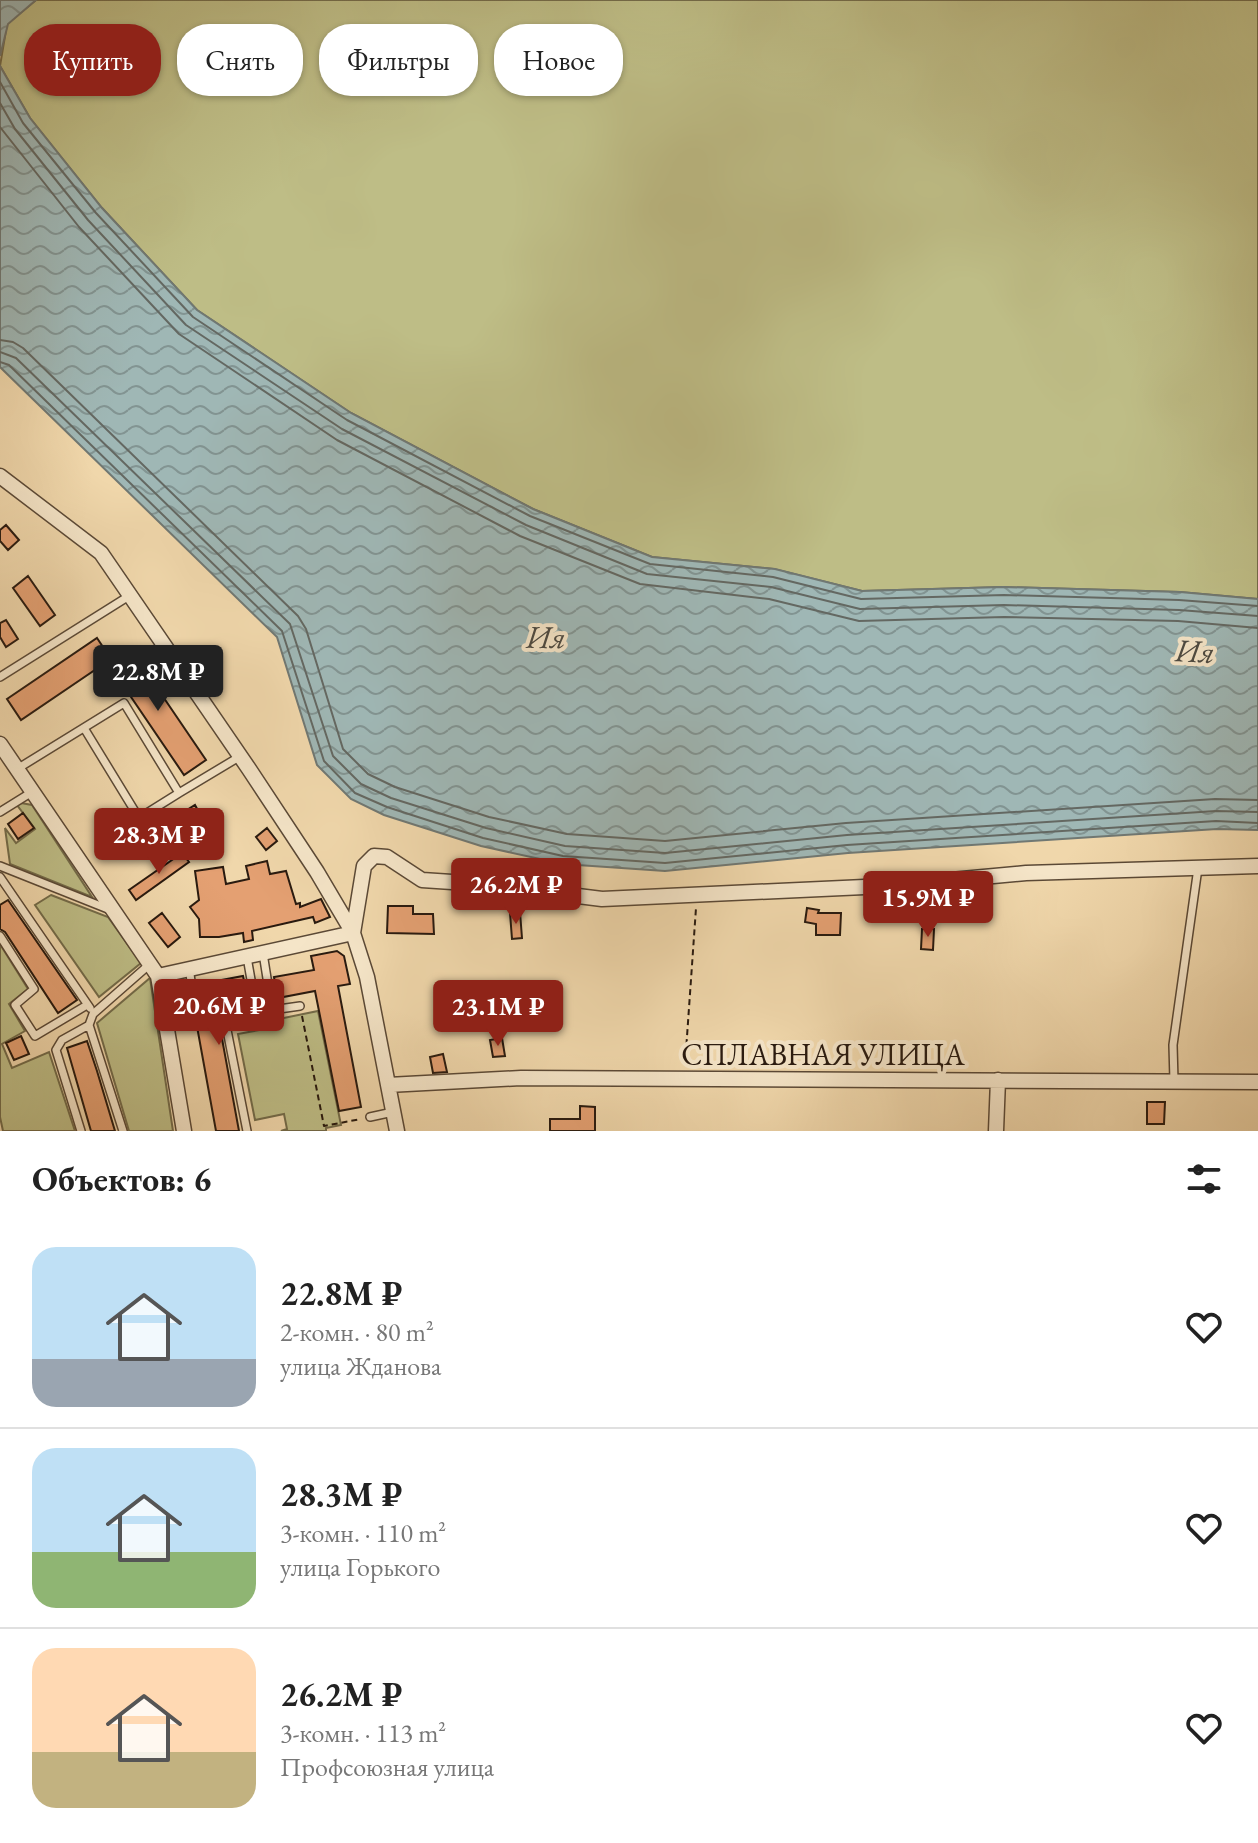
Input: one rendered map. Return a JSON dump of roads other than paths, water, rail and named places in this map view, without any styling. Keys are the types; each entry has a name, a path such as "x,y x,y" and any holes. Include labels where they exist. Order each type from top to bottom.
{"street":[{"path":"0,476 101,553 317,872 353,933 367,977 397,1131"},
{"path":"0,744 154,970 184,1131"},
{"path":"353,933 364,866 374,856 387,857 422,880 602,899 931,883 1026,873 1258,866"},
{"path":"154,970 189,968 353,933"},
{"name":"СПЛАВНАЯ УЛИЦА","path":"388,1085 521,1078 1258,1082"},
{"path":"996,1131 998,1080"}],"lane":[{"path":"0,677 129,596"},
{"path":"17,769 124,703 179,793"},
{"path":"84,728 139,818 240,756"},
{"path":"0,812 32,791"},
{"path":"0,866 114,911"},
{"path":"1174,1081 1173,1045 1198,866"},
{"path":"0,877 93,1014"},
{"path":"0,936 34,989 15,1005 35,1036 87,1005"},
{"path":"263,952 272,1010 300,1006"},
{"path":"247,955 257,1014 225,1020 247,1131"},
{"path":"165,1019 196,1013 189,968"},
{"path":"123,1131 89,1025 93,1014 154,970"},
{"path":"81,1131 56,1050 62,1040 89,1025"},
{"path":"370,1117 393,1112"}],"water":[{"path":"0,0 36,0 8,24 0,56"},
{"name":"Ия","path":"0,66 30,118 102,208 197,310 351,413 533,509 652,557 775,569 862,591 1003,587 1180,592 1258,599 1258,830 1217,829 848,853 665,871 563,864 481,846 384,815 351,799 317,765 277,637 0,367"}]}
